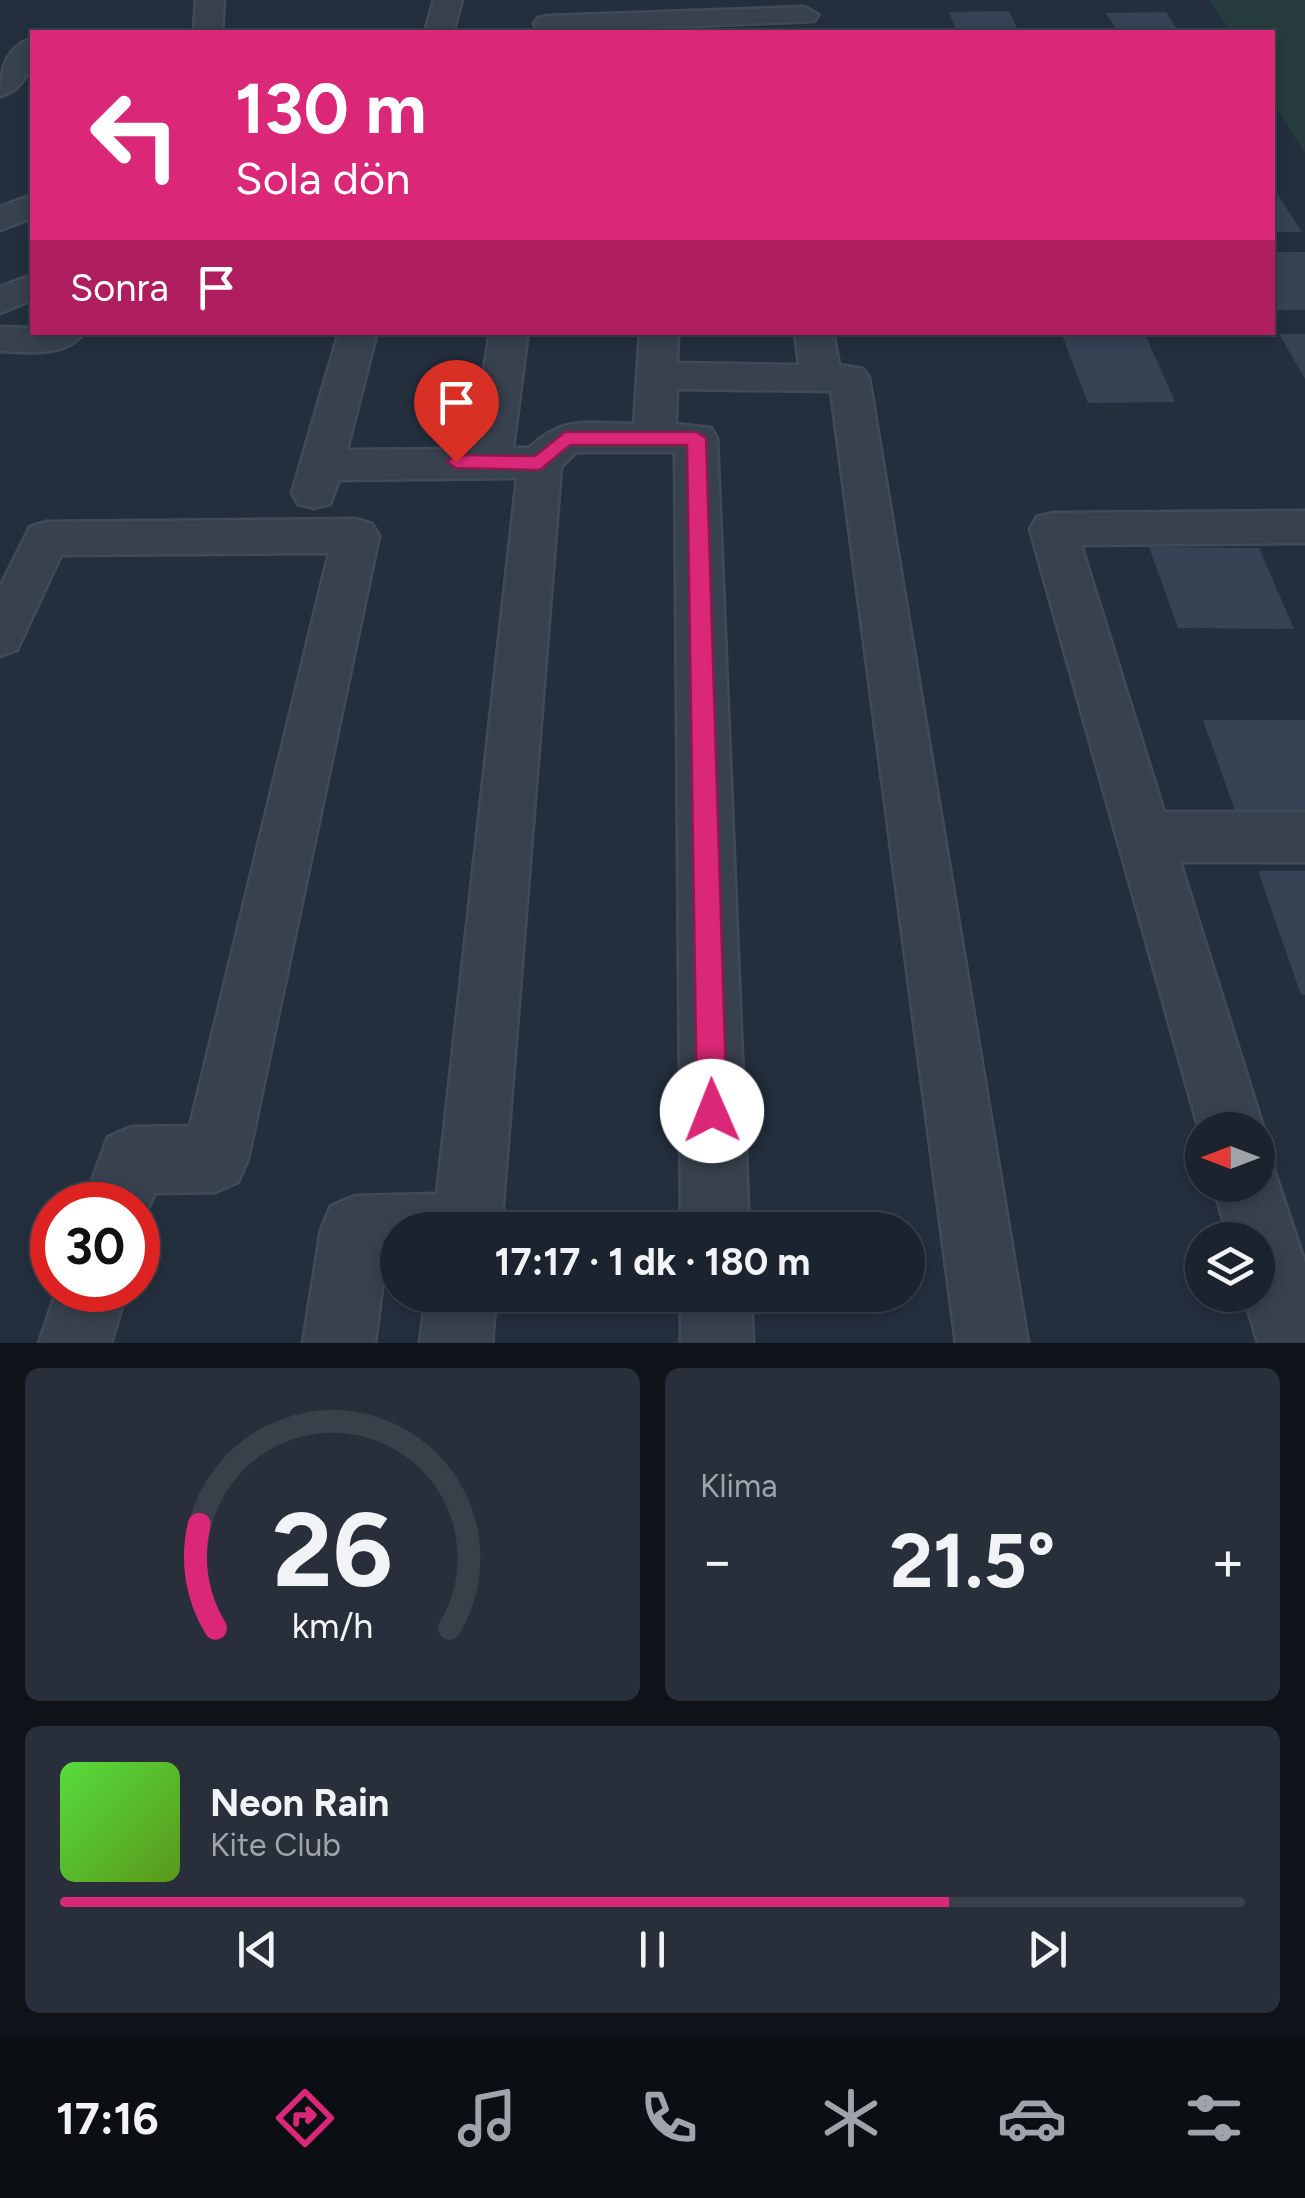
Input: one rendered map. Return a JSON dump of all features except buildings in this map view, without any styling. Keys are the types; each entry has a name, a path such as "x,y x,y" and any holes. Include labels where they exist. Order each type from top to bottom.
{"street":[{"path":"208,30 210,0"},
{"path":"440,30 448,0"},
{"path":"549,19 804,16"},
{"path":"0,40 23,36 30,43"},
{"path":"0,87 30,48"},
{"path":"0,220 30,206"},
{"path":"0,302 30,287"},
{"path":"0,339 46,340 58,335"},
{"path":"302,536 357,335"},
{"path":"467,1212 515,462 509,335"},
{"path":"654,438 659,354 818,355 849,378 992,1343"},
{"path":"322,465 515,462 565,438 696,438 715,1212"},
{"path":"1226,1112 1053,528 1305,528"},
{"path":"0,637 46,539 356,536 216,1159 131,1160 124,1182"},
{"path":"1144,837 1305,837"},
{"path":"1254,1202 1296,1333"},
{"path":"339,1343 355,1230 380,1235"},
{"path":"76,1343 85,1312"},
{"path":"456,1343 459,1312"},
{"path":"717,1312 718,1343"}],"green space":[{"path":"1210,0 1305,0 1305,153 1275,104 1275,30 1229,30"}],"route":[{"path":"456,462 540,463 565,438 696,438 712,1111"}]}
